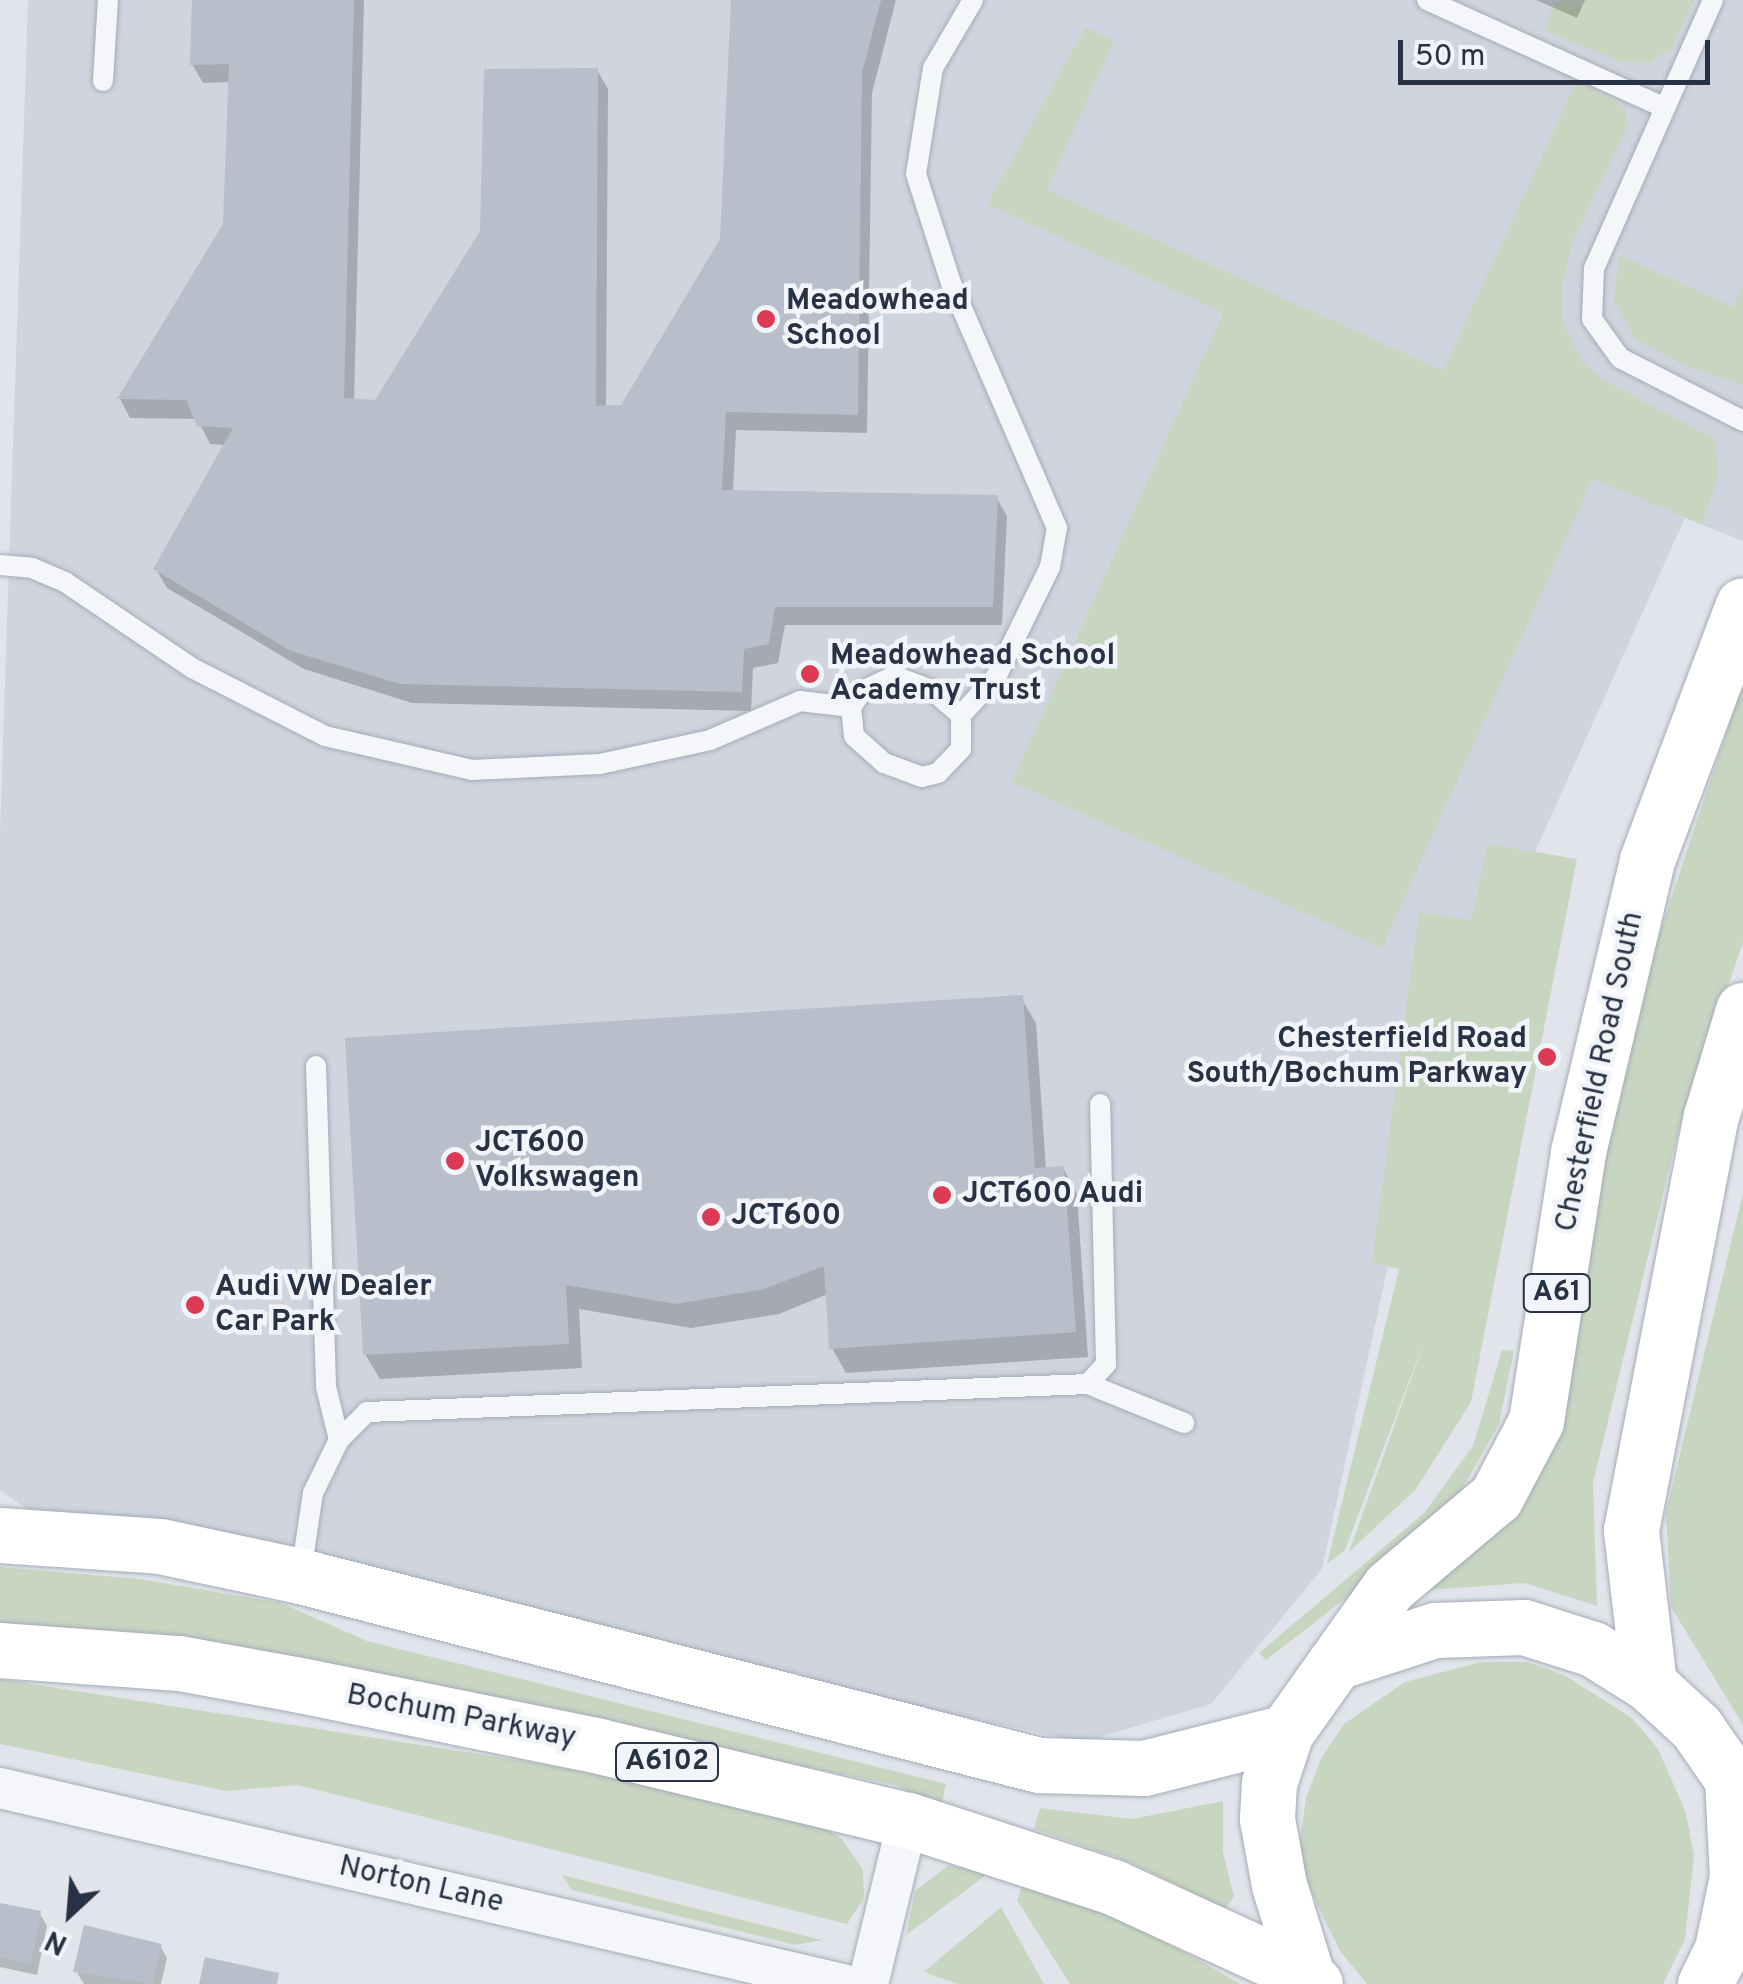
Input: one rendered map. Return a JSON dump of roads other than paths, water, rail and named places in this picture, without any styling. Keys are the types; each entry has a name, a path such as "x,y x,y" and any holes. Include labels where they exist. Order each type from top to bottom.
{"highway":[{"name":"Chesterfield Road South","path":"1286,1732 1342,1660 1389,1587 1496,1497 1536,1421 1578,1152 1647,860 1743,605"},
{"path":"1649,1684 1631,1530 1710,1116 1743,1010"},
{"path":"0,1536 160,1546 300,1576 1039,1765 1144,1768 1286,1732"},
{"path":"1342,1660 1435,1630 1524,1628 1593,1649 1649,1684 1696,1727 1732,1779 1738,1877 1722,1949 1705,1984"},
{"name":"Bochum Parkway","path":"0,1650 179,1663 300,1685 599,1746 908,1820 1113,1887 1311,1980"},
{"path":"1286,1732 1270,1783 1267,1819 1311,1980"}],"street":[{"name":"Norton Lane","path":"0,1788 842,1984"},
{"path":"868,1984 908,1820"}],"lane":[{"path":"103,82 108,0"},
{"path":"961,714 932,690 894,676 862,690 851,708 848,723 864,749 922,777 952,766 961,750 961,714 996,677 1050,566 1057,528 950,283 916,174 933,68 973,0"},
{"path":"1426,0 1665,108"},
{"path":"1713,0 1594,268 1592,319 1620,358 1743,421"},
{"path":"0,565 32,568 65,582 192,668 325,736 472,770 600,764 710,740 800,701 851,708"},
{"path":"316,1066 326,1387 339,1440"},
{"path":"1088,1384 1106,1364 1100,1104"},
{"path":"300,1576 313,1493 339,1440 368,1412 1088,1384 1184,1423"}],"place":[{"name":"Meadowhead School","path":"766,319"},
{"name":"Meadowhead School Academy Trust","path":"810,674"},
{"name":"Chesterfield Road South/Bochum Parkway","path":"1547,1057"},
{"name":"JCT600 Volkswagen","path":"455,1161"},
{"name":"JCT600 Audi","path":"942,1195"},
{"name":"JCT600","path":"711,1217"},
{"name":"Audi VW Dealer Car Park","path":"195,1305"}]}
